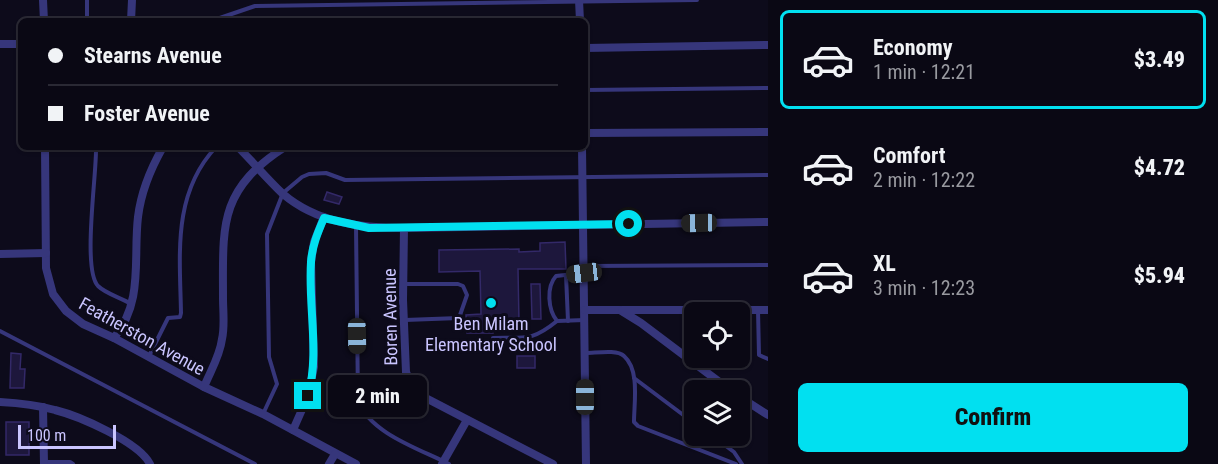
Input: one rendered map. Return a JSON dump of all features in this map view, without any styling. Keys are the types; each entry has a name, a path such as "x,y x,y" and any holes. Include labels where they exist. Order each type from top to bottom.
{"street":[{"path":"44,0 44,18"},
{"path":"131,18 132,0"},
{"path":"579,1 580,18"},
{"path":"0,44 18,44"},
{"path":"588,48 768,45"},
{"path":"588,133 768,132"},
{"name":"Featherston Avenue","path":"45,150 48,282 58,303 83,324 149,356 204,387 263,414 356,464"},
{"path":"114,338 120,330 135,293 140,207 152,166 161,150"},
{"path":"241,150 292,201 324,218 356,226 404,228 768,222"},
{"path":"204,387 223,338 224,244 227,215 236,191 258,168 281,150"},
{"path":"582,150 586,464"},
{"path":"294,430 308,396 314,367 311,262 314,242 324,218"},
{"name":"Boren Avenue","path":"404,228 406,372 413,389 420,395 553,464"},
{"path":"0,254 46,253"},
{"path":"585,310 768,310"},
{"path":"620,310 717,380"},
{"path":"0,402 43,407 67,414 130,443 144,455 150,464"},
{"path":"750,404 768,416"},
{"path":"43,407 44,463"},
{"path":"445,463 467,420"},
{"path":"329,464 335,454"}],"lane":[{"path":"87,0 87,18"},
{"path":"220,18 255,6 697,0"},
{"path":"588,90 768,88"},
{"path":"96,150 92,202 92,276 99,287 131,304"},
{"path":"149,356 168,318 180,317 179,241 182,216 190,188 213,150"},
{"path":"263,414 277,384 269,357 267,234 283,193 302,177 319,173 326,173 345,180 768,175"},
{"path":"356,226 358,401 361,409 375,424 445,463"},
{"path":"557,321 551,310 552,281 556,276 584,269 768,265"},
{"path":"566,275 568,321"},
{"path":"403,284 459,284 463,286 467,295 459,318 404,320"},
{"path":"758,310 759,355 768,359"},
{"path":"493,338 530,338 557,321 585,320"},
{"path":"0,331 255,464"},
{"path":"585,352 617,353 624,356 634,372 634,422 638,426 736,464"},
{"path":"634,378 684,416"},
{"path":"726,446 734,452 742,464"},
{"path":"44,463 69,462 73,464"}],"building":[{"path":"327,192 342,197 339,204 324,200"},
{"name":"Ben Milam Elementary School","path":"565,242 566,269 518,269 519,322 493,323 493,333 467,333 466,315 481,314 480,271 439,272 439,250 540,251 540,243"},
{"path":"531,284 540,284 541,319 532,319"},
{"path":"11,353 21,354 20,369 25,369 24,388 10,388"},
{"path":"517,356 535,356 535,368 517,368"},
{"path":"6,422 29,422 29,455 6,455"}],"place":[{"name":"Ben Milam Elementary School","path":"491,303"}],"route":[{"path":"308,396 314,367 311,262 314,242 324,218 369,228 629,224"}]}
